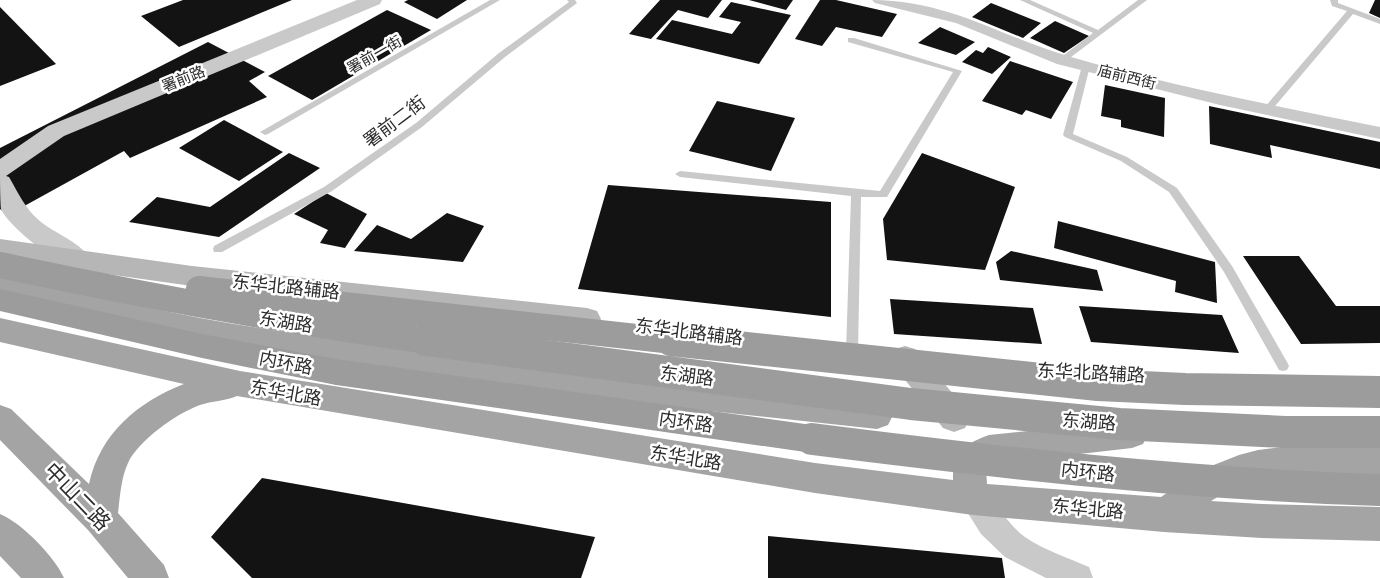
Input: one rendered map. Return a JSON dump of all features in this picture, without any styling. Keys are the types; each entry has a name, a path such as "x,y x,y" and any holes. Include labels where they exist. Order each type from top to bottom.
{"highway":[{"path":"0,265 285,299 453,315 969,374 1098,385 1184,389 1380,392"},
{"name":"东湖路","path":"0,265 159,299 316,326 911,404 1119,424 1285,432 1380,434"},
{"name":"内环路","path":"0,300 202,346 336,372 812,439 970,459 1180,480 1276,487 1380,490"}],"main road":[{"name":"东华北路辅路","path":"0,249 144,270 494,308 905,358 1041,370 1150,375 1380,380"},
{"path":"144,270 200,329"},
{"path":"0,283 200,329 446,366 778,406 958,423 1159,431 1380,434"},
{"name":"东华北路","path":"0,330 240,384 815,478 972,499 1262,521 1380,524"},
{"path":"815,478 829,463 849,412 852,352"},
{"path":"905,358 958,423"},
{"path":"100,518 106,482 114,457 122,443 141,425 177,401 196,393 240,384"},
{"name":"中山二路","path":"0,419 100,518 151,578"},
{"path":"972,499 968,478 969,467 980,452 1005,447 1159,431"},
{"path":"1262,521 1329,459"},
{"path":"1164,514 1201,487 1222,476 1264,465 1329,459 1380,460"},
{"path":"0,531 46,578"}],"street":[{"name":"署前路","path":"0,170 56,131 373,0"},
{"name":"庙前西街","path":"880,0 962,20 1063,60 1267,110 1380,133"},
{"path":"0,152 56,131"},
{"path":"0,183 3,192 18,216 78,260"},
{"path":"972,499 991,524 1015,547 1078,578"}],"lane":[{"name":"署前一街","path":"265,132 496,0"},
{"name":"署前二街","path":"218,249 328,189 419,125 502,55 573,2 571,0"},
{"path":"1024,0 1099,33"},
{"path":"1063,60 1143,0"},
{"path":"1334,0 1335,4 1380,22"},
{"path":"1267,110 1351,10"},
{"path":"680,174 883,195 958,71 850,40"},
{"path":"1086,66 1068,135 1124,159 1173,190 1228,269 1284,366"},
{"path":"852,352 856,193"}],"building":[{"path":"183,0 292,0 179,47 141,16"},
{"path":"408,0 467,0 437,19 404,2"},
{"path":"660,0 722,0 708,18 678,10 651,39 629,34"},
{"path":"749,0 793,0 786,10"},
{"path":"820,0 836,0 897,14 882,37 836,27 822,46 795,39"},
{"path":"1375,0 1380,0 1380,18 1369,13"},
{"path":"731,2 791,15 759,64 656,39 672,20 732,34 741,22 719,17"},
{"path":"991,3 1041,23 1023,38 972,17"},
{"path":"0,7 56,64 0,86"},
{"path":"387,10 431,30 312,100 268,76"},
{"path":"1055,21 1089,36 1064,53 1030,38"},
{"path":"940,27 975,42 956,55 918,43"},
{"path":"208,42 265,72 249,81 267,97 130,158 124,151 8,215 0,209 0,148"},
{"path":"988,47 1011,57 992,74 962,62 976,50 983,53"},
{"path":"1010,61 1073,82 1051,119 1026,110 1022,115 982,101"},
{"path":"1105,85 1165,98 1164,137 1121,127 1121,120 1101,116"},
{"path":"717,101 795,118 771,171 689,151"},
{"path":"1209,106 1380,142 1380,169 1270,145 1272,158 1210,144"},
{"path":"224,120 283,152 239,181 179,148"},
{"path":"289,153 320,168 219,237 129,222 157,197 210,207"},
{"path":"922,153 1015,187 985,270 887,260 883,219"},
{"path":"608,185 831,202 831,317 578,289"},
{"path":"326,193 367,214 345,248 320,243 328,230 294,214"},
{"path":"447,213 484,226 463,262 354,251 377,225 411,239"},
{"path":"1058,221 1215,262 1217,303 1175,292 1176,281 1054,248"},
{"path":"1011,251 1097,270 1103,291 1000,280 996,262"},
{"path":"1243,256 1299,256 1336,306 1380,306 1380,343 1301,344"},
{"path":"890,299 1033,308 1042,344 894,334"},
{"path":"1079,306 1222,315 1239,353 1091,342"},
{"path":"262,478 595,537 581,578 252,578 211,537"},
{"path":"768,536 1002,558 1005,578 768,578"}]}
